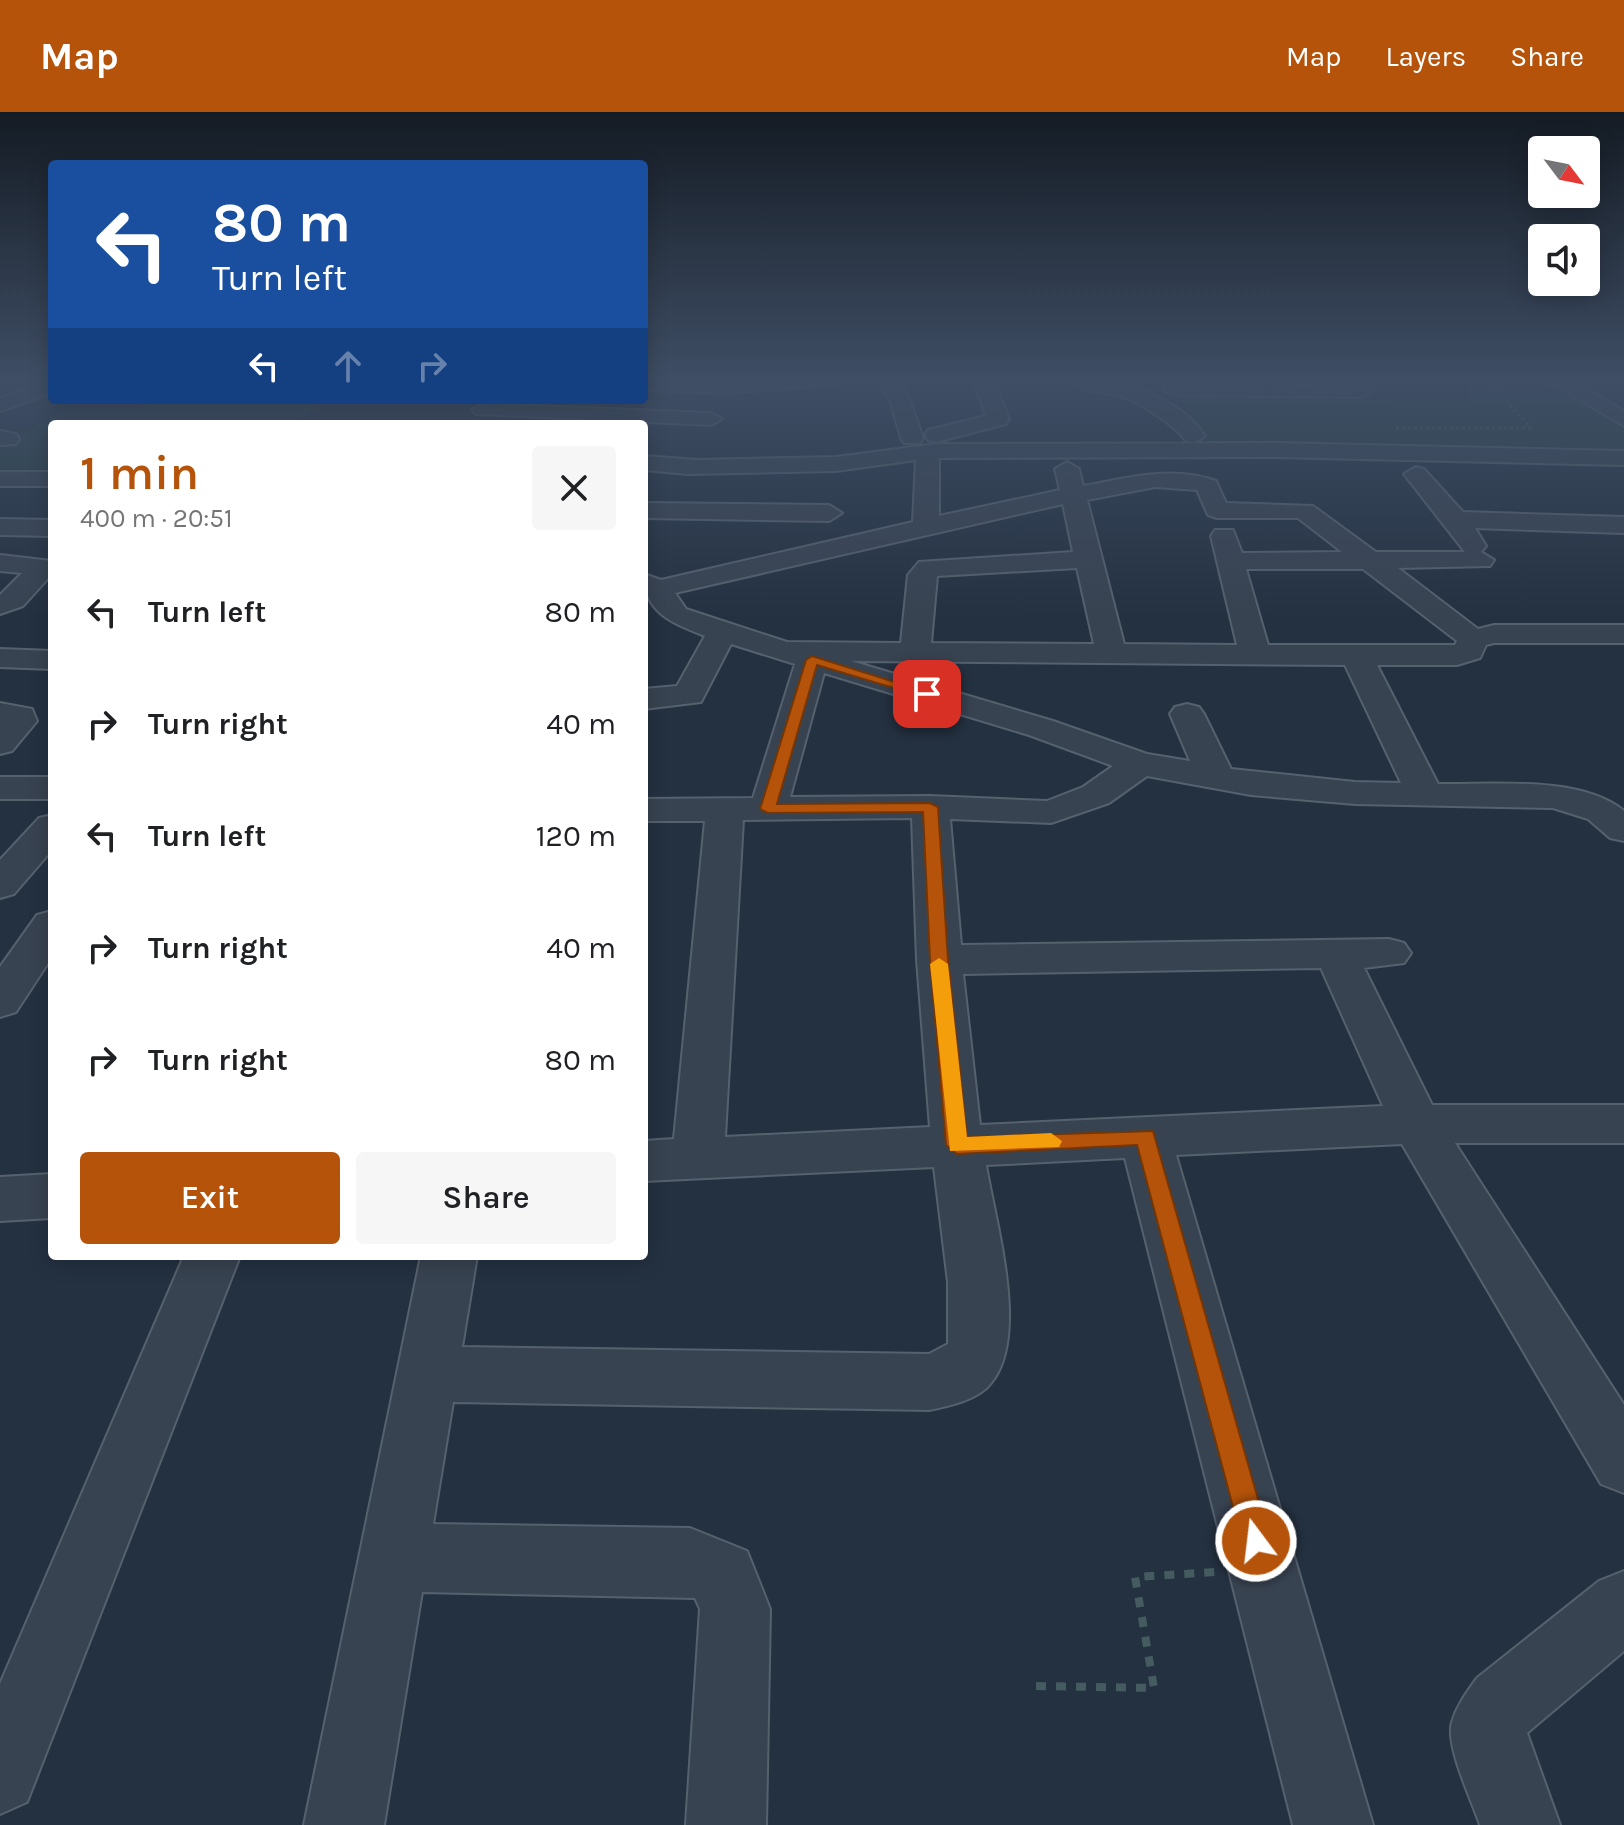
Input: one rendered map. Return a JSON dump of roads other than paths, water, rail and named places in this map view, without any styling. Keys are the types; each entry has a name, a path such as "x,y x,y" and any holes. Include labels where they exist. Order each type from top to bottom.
{"street":[{"path":"648,507 688,466 692,458"},
{"path":"648,463 688,466 776,458"},
{"path":"824,552 840,458"},
{"path":"926,458 926,528"},
{"path":"1014,458 1019,505"},
{"path":"1063,458 1076,497 1111,652"},
{"path":"1549,458 1586,481"},
{"path":"1416,474 1431,496 1460,520 1480,560 1499,581"},
{"path":"0,479 48,479"},
{"path":"1255,654 1217,510 1207,486 1186,481 1155,480 1076,497 1019,505 824,552 651,586 676,615 722,632 1041,728 1140,764 1290,788 1426,796 1556,797 1601,811 1624,830"},
{"path":"1605,499 1624,516"},
{"path":"1217,510 1304,511 1473,639 1506,633 1624,634"},
{"path":"648,511 829,513"},
{"path":"1460,520 1624,525"},
{"path":"5,530 48,528"},
{"path":"915,652 922,575 929,568 1088,559"},
{"path":"1231,561 1480,560"},
{"path":"0,563 43,567 13,600 0,605"},
{"path":"648,699 689,695 722,632"},
{"path":"798,655 1111,652 1457,656 1469,651 1473,639"},
{"path":"8,658 48,646"},
{"path":"698,1158 747,809 798,655"},
{"path":"1357,656 1426,796"},
{"path":"0,713 13,714 20,721 0,744"},
{"path":"1187,714 1208,762 1219,777"},
{"path":"648,810 930,807 1051,812 1096,795 1140,764"},
{"path":"0,788 48,788"},
{"path":"428,1374 929,1382 953,1378 968,1366 977,1350 980,1320 957,1145 939,960 930,807"},
{"path":"0,885 48,831"},
{"path":"0,1001 48,931"},
{"path":"939,960 1389,953"},
{"path":"1336,954 1416,1124 1624,1462"},
{"path":"648,1161 1416,1124 1624,1124"},
{"path":"1145,1137 1333,1825"},
{"path":"0,1199 48,1196"},
{"path":"0,1775 210,1260"},
{"path":"344,1825 448,1260"},
{"path":"392,1557 690,1562 716,1568 730,1585 735,1609 726,1825"},
{"path":"1520,1825 1492,1749 1488,1725 1503,1704 1624,1606"}]}
